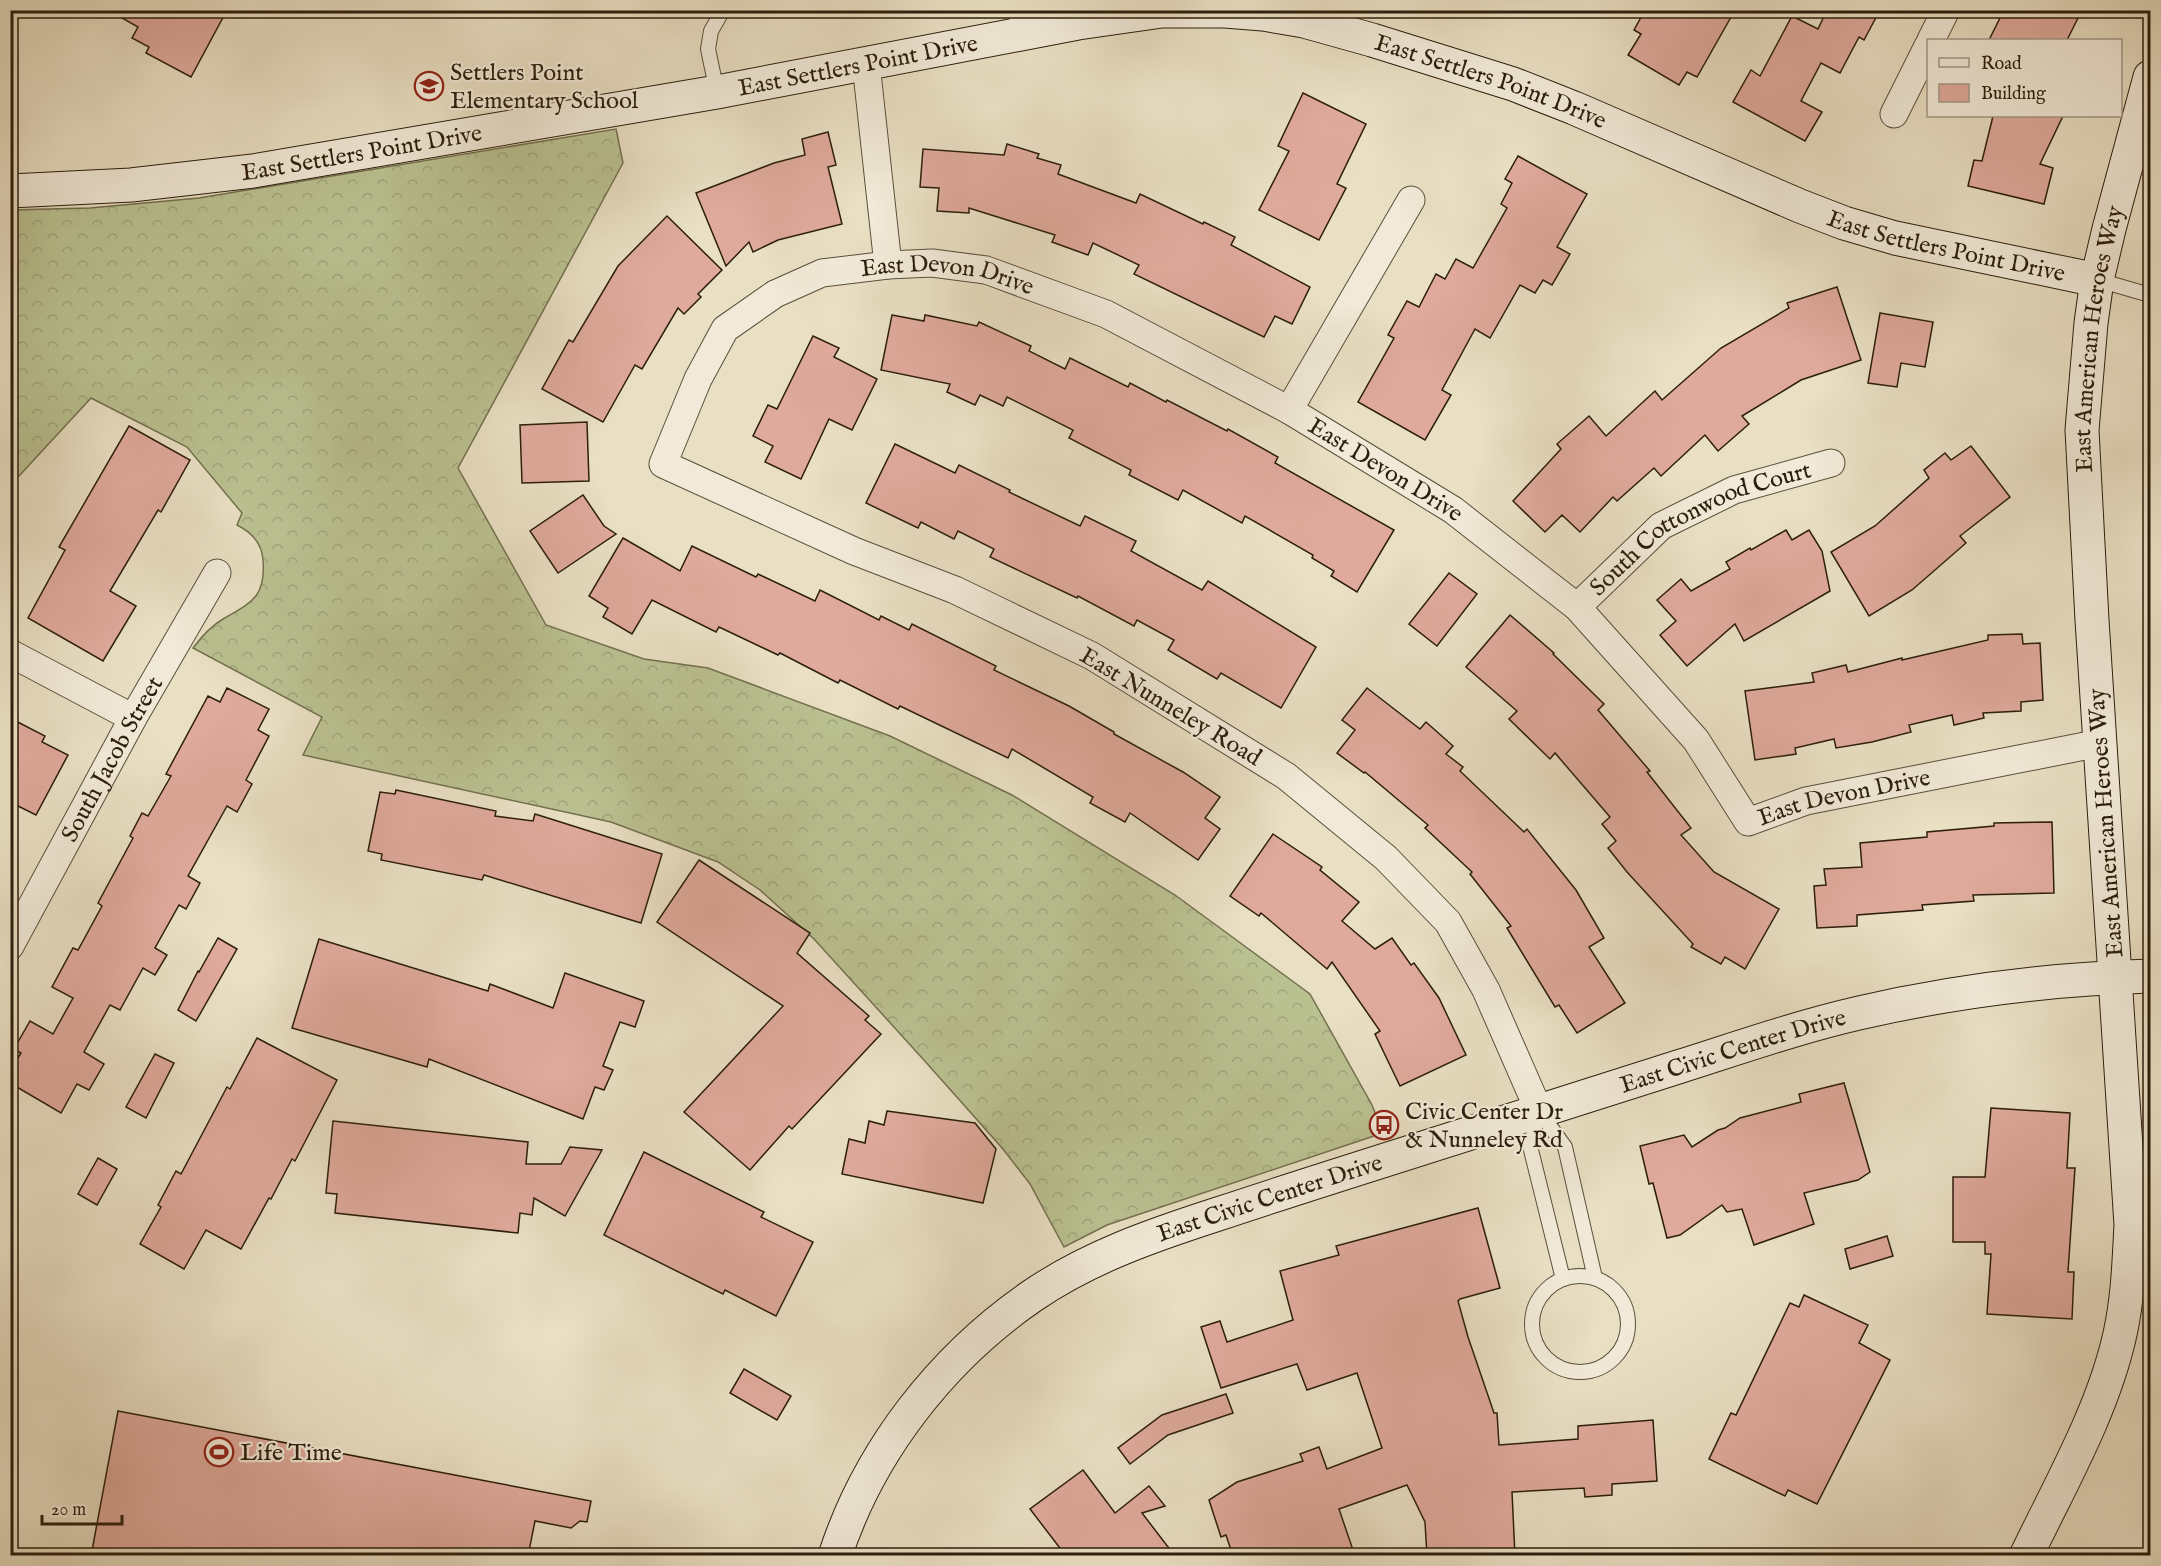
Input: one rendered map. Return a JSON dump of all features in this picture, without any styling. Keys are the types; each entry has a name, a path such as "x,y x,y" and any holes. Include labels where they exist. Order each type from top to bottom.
{"street":[{"path":"1932,39 1946,10"},
{"name":"East Settlers Point Drive","path":"10,191 131,185 253,171 717,92 866,64 1018,22 1078,23 1162,11 1225,11 1304,21 1513,84 1844,224 1895,238 2097,280"},
{"path":"1894,114 1927,50"},
{"path":"866,64 888,265"},
{"name":"East American Heroes Way","path":"2026,1556 2093,1415 2110,1373 2121,1332 2136,1225 2100,743 2082,429 2097,280 2151,77"},
{"path":"1289,410 1411,200"},
{"name":"East Devon Drive","path":"663,464 698,379 724,328 775,294 822,273 888,265 932,263 986,270 1106,314 1289,410 1453,510 1577,607 1695,740 1748,822 1806,801 2100,743"},
{"name":"South Cottonwood Court","path":"1577,607 1661,526 1734,490 1831,463"},
{"name":"East Nunneley Road","path":"663,464 854,551 955,590 1092,656 1286,777 1386,858 1448,922 1486,990 1539,1111"},
{"name":"South Jacob Street","path":"10,946 133,718 218,573"},
{"path":"10,653 133,718"},
{"name":"East Civic Center Drive","path":"835,1556 866,1480 945,1370 1000,1320 1034,1295 1090,1262 1154,1235 1764,1040 1861,1012 1975,991 2151,976"}],"lane":[{"path":"717,92 708,49 711,31 723,10"},
{"path":"2097,280 2151,295"},
{"path":"1539,1111 1565,1147 1595,1278"},
{"path":"1539,1111 1530,1146 1563,1279"},
{"path":"1578,1276 1595,1278 1610,1286 1621,1298 1627,1312 1628,1328 1624,1343 1616,1356 1605,1366 1590,1371 1575,1372 1560,1368 1547,1360 1537,1348 1532,1332 1532,1316 1538,1300 1548,1287 1563,1279 1578,1276"}],"green space":[{"path":"616,129 623,163 458,468 546,625 644,659 708,668 890,736 1012,795 1175,895 1310,994 1372,1105 1383,1133 1107,1225 1064,1247 1030,1184 1003,1149 923,1059 814,939 760,890 718,862 611,822 303,755 322,717 193,648 215,625 255,597 262,582 263,560 255,539 237,525 242,513 187,447 91,398 19,476 11,471 10,210 90,208 199,198"}],"building":[{"path":"108,10 227,10 191,77 146,53 149,47 132,38 138,27"},
{"path":"1645,10 1735,10 1697,77 1687,72 1679,85 1628,55 1641,34 1634,30"},
{"path":"1827,10 1880,10 1864,40 1859,37 1840,73 1821,63 1801,101 1822,112 1805,141 1733,102 1751,70 1760,76 1792,16 1818,29"},
{"path":"2004,10 2082,10 2068,39 1990,39"},
{"path":"1303,93 1366,124 1337,184 1346,188 1319,240 1259,210 1289,151 1278,146"},
{"path":"1993,117 2063,117 2040,164 2053,168 2044,204 1968,186 1974,160 1982,161"},
{"path":"828,132 836,165 828,167 842,224 778,240 753,252 749,242 726,266 696,193 774,163 805,155 802,139"},
{"path":"1007,144 1039,154 1037,158 1061,165 1058,174 1136,203 1140,194 1235,237 1231,245 1310,287 1292,324 1275,316 1264,337 1134,274 1139,265 1093,243 1088,255 1052,242 1055,235 969,208 969,213 937,211 939,188 920,187 923,149 1004,155"},
{"path":"1518,156 1587,194 1557,247 1570,254 1552,285 1543,280 1535,293 1520,285 1490,338 1475,329 1442,390 1451,395 1425,440 1358,402 1394,338 1388,335 1407,301 1419,307 1436,274 1445,279 1456,259 1473,268 1507,208 1501,204 1512,183 1505,179"},
{"path":"667,216 722,270 698,294 701,297 684,314 678,308 642,369 635,365 603,422 542,389 569,340 573,342 618,266"},
{"path":"1837,287 1861,360 1801,380 1742,416 1749,424 1718,451 1705,435 1661,476 1654,468 1617,501 1613,497 1580,532 1562,515 1545,532 1513,501 1561,449 1557,444 1589,416 1606,436 1655,391 1662,400 1721,348 1789,308 1787,303"},
{"path":"1880,313 1933,322 1925,367 1901,363 1897,387 1868,383"},
{"path":"892,315 924,321 925,315 977,326 979,322 1031,346 1029,351 1065,369 1070,358 1128,387 1130,383 1227,431 1228,429 1278,457 1275,463 1394,530 1357,592 1331,576 1334,571 1312,558 1313,555 1245,516 1242,523 1183,490 1178,500 1129,475 1131,470 1069,438 1073,430 1007,397 1003,406 980,395 975,405 947,392 950,384 881,370"},
{"path":"813,336 839,348 834,357 877,379 852,430 829,419 801,479 765,462 773,446 753,436 768,405 777,409"},
{"path":"587,422 589,481 522,483 520,425"},
{"path":"129,426 190,460 161,512 158,510 110,591 136,606 103,661 28,618 65,550 59,547"},
{"path":"895,444 955,473 959,465 1080,526 1085,516 1136,541 1131,551 1202,590 1208,581 1316,647 1281,708 1221,673 1217,679 1168,650 1174,640 1137,620 1134,626 1078,596 1077,598 990,557 994,549 958,531 954,539 921,522 918,528 866,503"},
{"path":"1971,446 2010,497 1960,536 1966,543 1912,590 1869,616 1831,552 1875,526 1929,478 1924,470 1945,453 1951,460"},
{"path":"583,495 604,526 616,534 558,573 530,531"},
{"path":"1786,530 1792,540 1809,530 1822,551 1830,591 1744,641 1735,624 1687,666 1660,635 1676,621 1657,600 1681,579 1691,591 1730,569 1726,562"},
{"path":"623,538 680,571 692,546 756,577 758,574 815,601 820,590 879,620 881,616 909,630 912,624 996,666 994,670 1069,706 1183,772 1220,797 1205,818 1220,829 1198,860 1130,813 1125,822 1090,803 1093,797 1012,749 1008,758 900,706 898,709 840,680 838,683 780,653 778,655 719,627 716,632 652,600 632,634 603,617 608,608 589,596"},
{"path":"1449,573 1477,594 1437,646 1409,624"},
{"path":"1510,615 1554,653 1604,704 1598,710 1650,771 1647,772 1691,828 1681,835 1714,872 1779,909 1745,969 1725,957 1721,964 1691,947 1693,944 1608,848 1616,841 1602,824 1610,817 1555,753 1550,759 1509,719 1517,711 1466,667"},
{"path":"2022,634 2023,644 2040,643 2043,700 2021,702 2021,711 1983,713 1984,718 1954,725 1952,715 1909,725 1911,732 1872,742 1836,748 1834,739 1795,748 1796,754 1755,760 1745,691 1814,682 1812,673 1846,665 1848,672 1988,640 1988,635"},
{"path":"227,688 269,709 258,730 269,736 246,780 252,784 237,812 227,806 188,876 200,883 186,909 179,905 155,948 167,955 155,975 143,968 120,1010 110,1005 84,1052 104,1064 89,1090 77,1084 61,1113 10,1083 10,1071 21,1053 14,1049 30,1021 53,1034 73,998 52,987 73,948 78,950 102,906 98,903 133,838 130,836 142,813 148,816 171,776 166,774 208,696 220,702"},
{"path":"1367,688 1420,729 1426,722 1453,746 1446,754 1463,767 1460,771 1524,832 1527,829 1576,890 1604,938 1589,947 1625,1003 1577,1033 1559,1005 1555,1007 1507,928 1511,926 1470,874 1472,872 1425,828 1428,825 1365,772 1337,753 1355,730 1342,720"},
{"path":"10,718 45,736 42,742 68,755 36,815 10,802"},
{"path":"396,790 496,811 495,816 533,821 535,814 662,854 641,923 484,875 482,880 381,860 382,854 368,851 380,792 395,794"},
{"path":"2052,822 2054,893 1973,895 1974,901 1922,905 1923,910 1857,915 1857,926 1817,928 1814,886 1826,885 1824,869 1862,867 1860,843 1927,837 1927,832 1994,826 1994,823"},
{"path":"1273,834 1322,867 1320,870 1359,902 1342,921 1375,949 1392,938 1411,965 1414,963 1439,998 1466,1055 1400,1086 1375,1034 1380,1031 1332,962 1327,969 1261,913 1259,916 1230,896"},
{"path":"699,860 810,933 797,953 869,1016 865,1020 881,1034 792,1129 789,1126 750,1170 684,1112 783,1006 657,922"},
{"path":"218,938 237,949 196,1021 178,1010"},
{"path":"319,939 488,991 490,984 553,1008 565,973 644,1001 635,1027 620,1022 603,1066 613,1070 604,1090 595,1087 583,1119 429,1059 427,1067 292,1028"},
{"path":"257,1038 337,1080 295,1161 292,1159 241,1249 206,1230 184,1269 140,1244 161,1207 158,1205 176,1171 181,1174 227,1087 230,1089"},
{"path":"155,1054 174,1063 146,1118 126,1107"},
{"path":"1844,1083 1870,1172 1858,1180 1804,1193 1814,1224 1754,1245 1742,1209 1727,1212 1722,1205 1680,1235 1667,1238 1653,1183 1649,1184 1640,1146 1684,1135 1692,1147 1740,1118 1801,1102 1799,1094"},
{"path":"1991,1108 2070,1113 2067,1168 2075,1168 2068,1272 2074,1272 2072,1319 1987,1314 1991,1254 1985,1254 1985,1242 1953,1242 1953,1177 1985,1177"},
{"path":"887,1111 975,1123 996,1149 983,1203 842,1174 849,1139 865,1143 869,1121 884,1125"},
{"path":"333,1121 528,1142 526,1164 561,1164 570,1147 602,1150 565,1216 534,1198 532,1215 520,1213 518,1233 335,1213 337,1194 326,1193"},
{"path":"644,1152 764,1212 761,1217 813,1242 776,1316 725,1290 723,1294 604,1235"},
{"path":"98,1158 117,1169 97,1205 78,1194"},
{"path":"1478,1208 1500,1288 1458,1301 1494,1413 1497,1413 1499,1445 1578,1439 1578,1426 1653,1420 1657,1481 1612,1484 1612,1495 1585,1497 1584,1488 1512,1492 1515,1556 1427,1556 1425,1522 1407,1485 1339,1509 1355,1556 1233,1556 1226,1535 1221,1537 1209,1500 1237,1482 1303,1461 1300,1454 1319,1447 1327,1469 1382,1448 1357,1373 1307,1390 1297,1364 1221,1388 1201,1327 1220,1321 1227,1342 1293,1320 1280,1271 1339,1255 1336,1246"},
{"path":"1887,1236 1893,1256 1850,1269 1845,1249"},
{"path":"1804,1295 1868,1325 1859,1343 1890,1360 1817,1504 1788,1490 1785,1496 1709,1459 1731,1413 1736,1415 1790,1303 1799,1307"},
{"path":"744,1369 791,1396 777,1420 730,1393"},
{"path":"1226,1394 1233,1413 1168,1435 1130,1464 1118,1448 1162,1415"},
{"name":"Life Time","path":"118,1411 591,1501 587,1522 580,1521 571,1528 535,1521 528,1556 91,1556"},
{"path":"1083,1470 1115,1513 1149,1486 1165,1506 1142,1513 1175,1556 1066,1556 1030,1509"}],"place":[{"name":"Settlers Point Elementary School","path":"429,86"},
{"name":"Civic Center Dr & Nunneley Rd","path":"1384,1125"},
{"name":"Life Time","path":"219,1452"}]}
